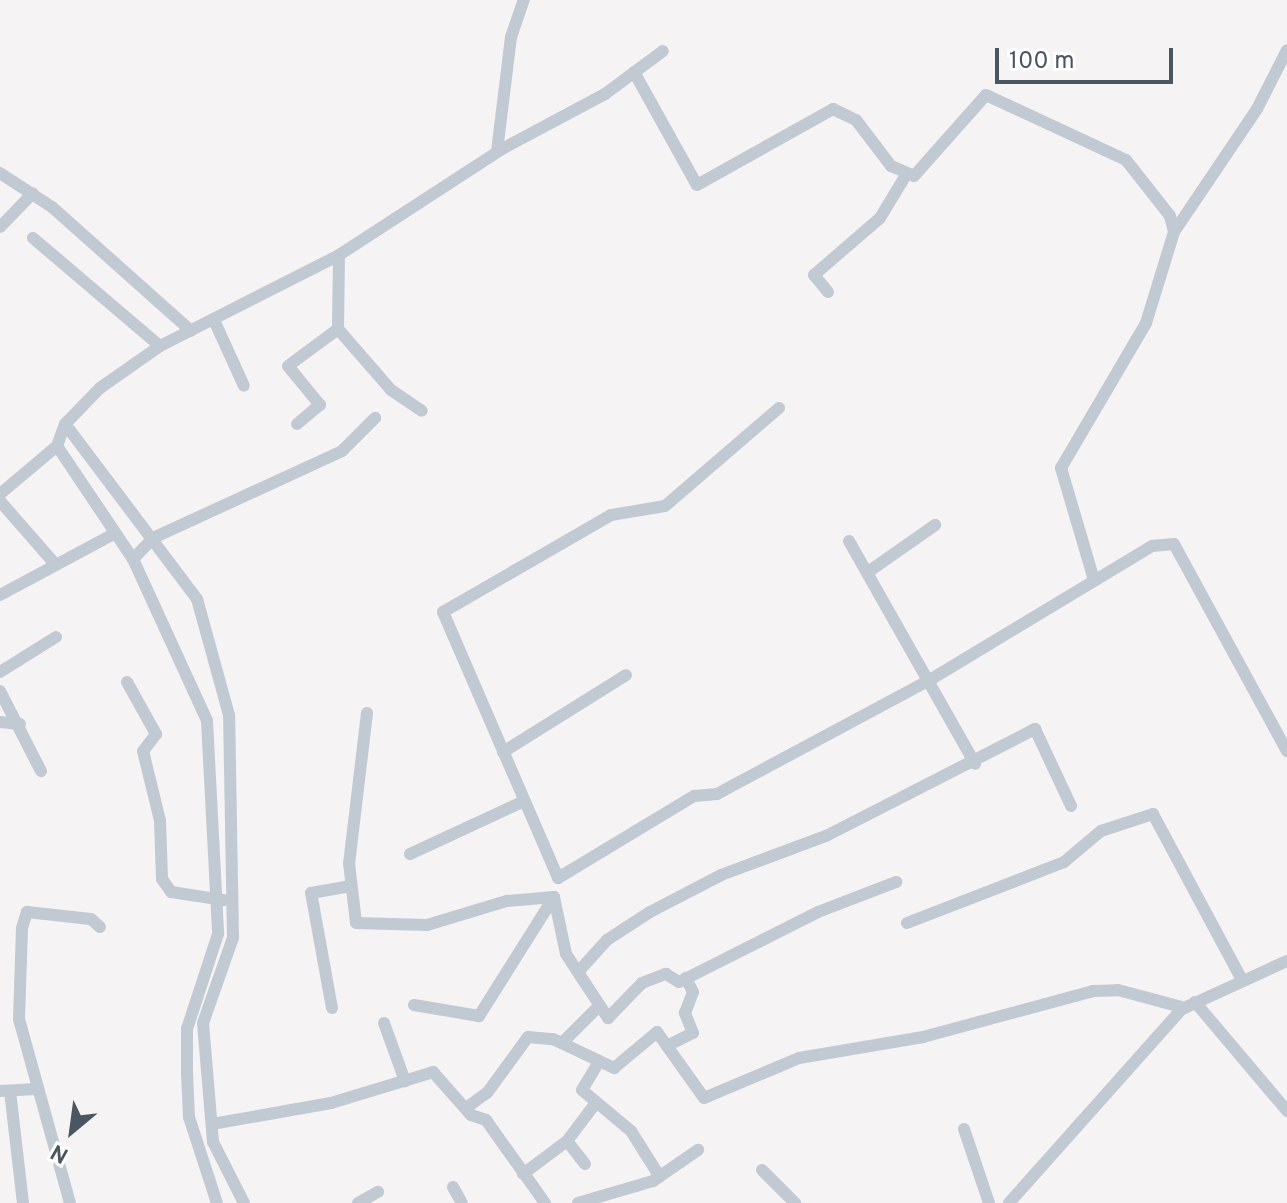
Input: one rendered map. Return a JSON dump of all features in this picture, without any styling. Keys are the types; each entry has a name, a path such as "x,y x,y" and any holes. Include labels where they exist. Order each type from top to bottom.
{"street":[{"path":"497,151 511,37 524,0"},
{"path":"1094,580 1061,468 1146,323 1174,232 1257,109 1287,50"},
{"path":"0,494 58,445 63,427 100,388 160,346 339,255 497,151 634,72 663,51"},
{"path":"634,72 697,185 833,109 856,120 906,175"},
{"path":"906,175 919,173 979,98 994,97 1126,160 1164,206 1174,232"},
{"path":"0,173 33,193 191,331"},
{"path":"828,292 814,275 880,218 906,175"},
{"path":"0,227 33,193"},
{"path":"33,238 160,346"},
{"path":"339,255 338,329 391,390 422,411"},
{"path":"214,320 244,386"},
{"path":"297,424 320,405 288,366 338,329"},
{"path":"779,408 665,506 611,515 443,612 558,878 554,897 556,927 608,1018 642,983 666,974 679,982 896,882"},
{"path":"134,557 150,540 342,451 375,418"},
{"path":"63,427 197,599 229,715 227,900"},
{"path":"58,445 114,534 134,557 207,721 233,938 205,996 187,1058 217,1203"},
{"path":"0,501 54,563"},
{"path":"868,572 935,525"},
{"path":"0,595 54,563 114,534"},
{"path":"849,541 933,678 975,764"},
{"path":"558,878 694,796 717,794 933,678 1152,546 1174,544 1287,751"},
{"path":"0,672 56,637"},
{"path":"503,752 626,675"},
{"path":"127,682 156,734 143,751 160,821 162,879 171,892 227,900"},
{"path":"0,691 20,724 41,771"},
{"path":"367,713 353,800 349,886 358,925 427,925 507,901 554,897"},
{"path":"0,722 20,724"},
{"path":"579,971 607,940 721,875 826,836 1038,730 1071,806"},
{"path":"410,854 524,801"},
{"path":"907,923 1064,862 1101,831 1153,814 1242,980"},
{"path":"332,1008 311,893 349,886"},
{"path":"414,1005 479,1016 554,897"},
{"path":"70,1203 19,1019 24,914 91,919 100,927"},
{"path":"1009,1203 1190,1005 1287,961"},
{"path":"667,1046 693,1033 685,1013 693,992 686,978"},
{"path":"466,1108 487,1093 528,1037 562,1043 597,1065 614,1068 653,1031 704,1098 799,1058 923,1037 1094,991 1118,990 1190,1005 1287,1111"},
{"path":"205,996 203,1023 212,1124 206,1145 244,1203"},
{"path":"562,1043 599,1006"},
{"path":"384,1023 405,1081"},
{"path":"597,1065 581,1088 595,1104 631,1131 660,1177"},
{"path":"212,1124 441,1075 466,1108 486,1120 545,1203"},
{"path":"23,1203 5,1091 36,1089"},
{"path":"523,1174 567,1141 595,1104"},
{"path":"964,1129 989,1203"},
{"path":"567,1141 585,1164"},
{"path":"578,1203 660,1177 698,1150"},
{"path":"762,1170 795,1203"},
{"path":"453,1187 462,1203"},
{"path":"358,1203 378,1192"}]}
